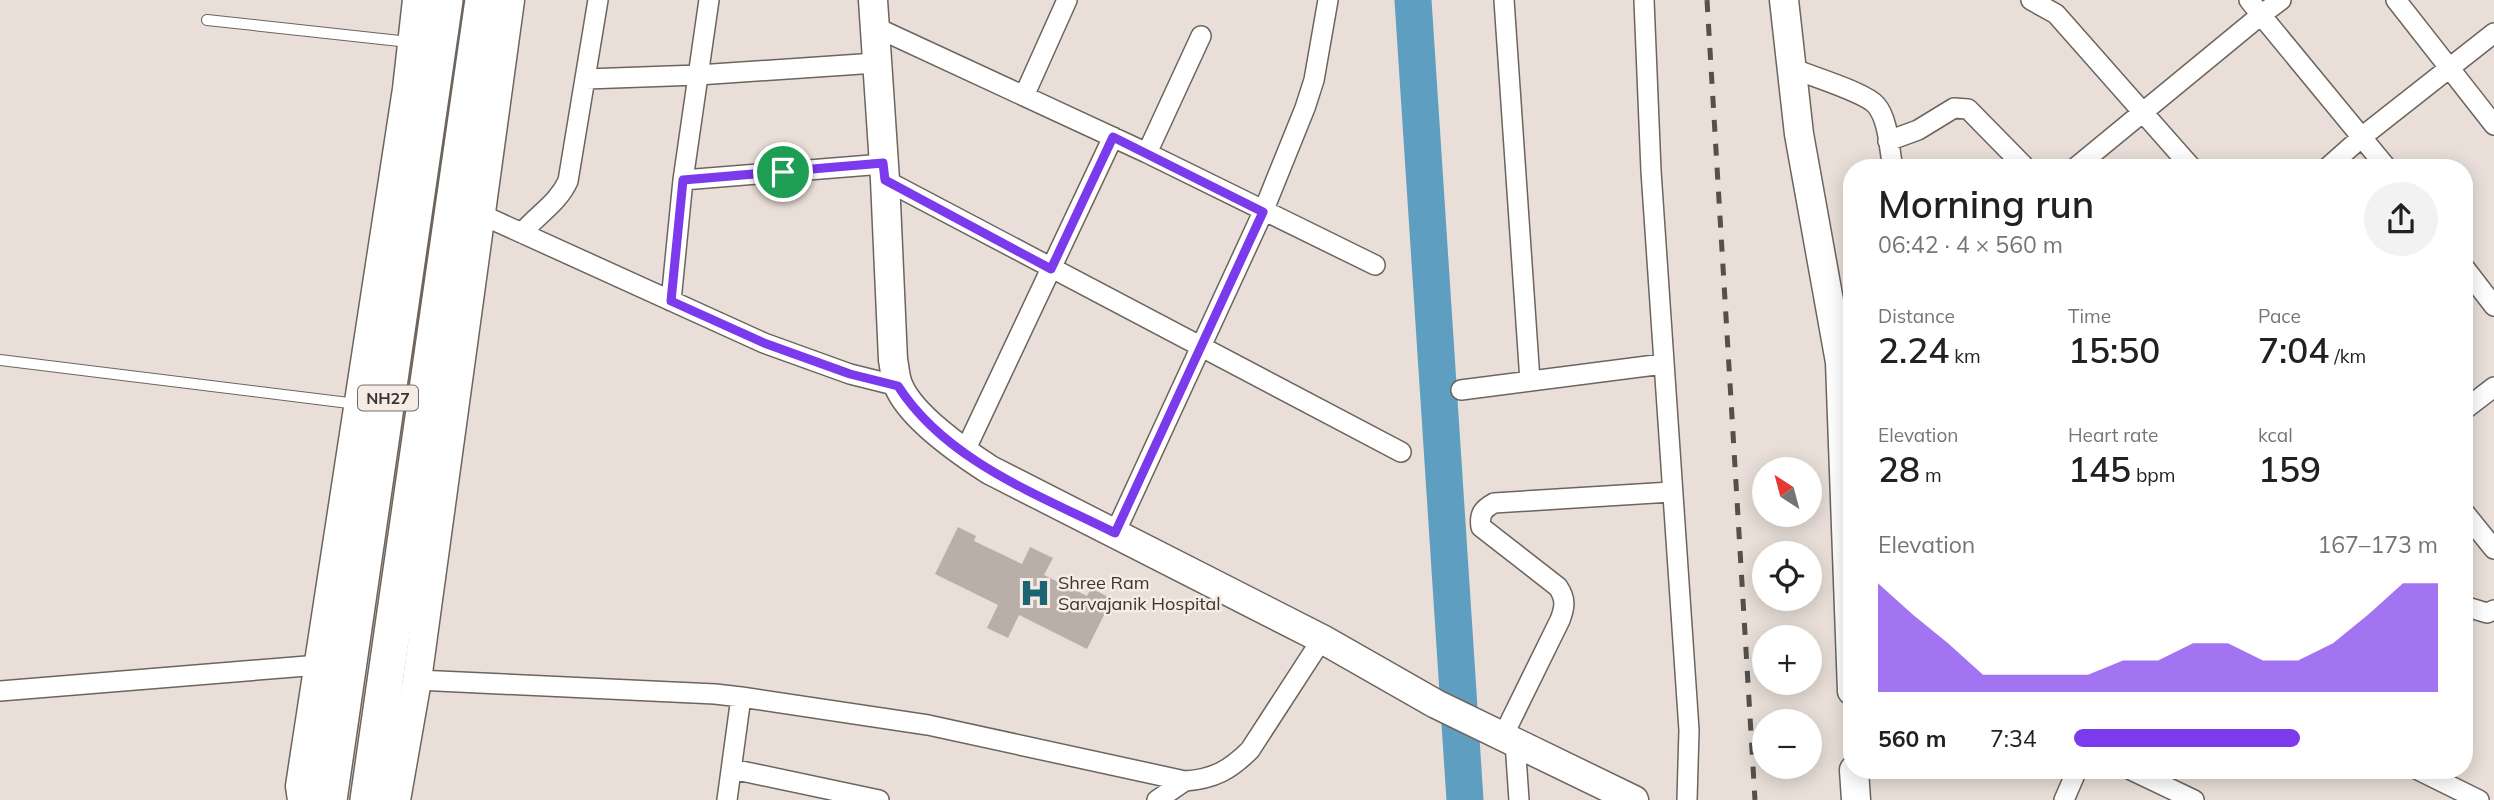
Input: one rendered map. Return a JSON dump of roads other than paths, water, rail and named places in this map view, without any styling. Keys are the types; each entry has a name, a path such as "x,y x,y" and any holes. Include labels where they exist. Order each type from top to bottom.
{"highway":[{"name":"NH27","path":"320,799 446,0"},
{"name":"NH27","path":"378,798 483,0"}],"street":[{"path":"320,799 300,786 359,404 417,0"},
{"path":"378,798 417,680 510,0"},
{"path":"522,233 558,199 568,181 598,0"},
{"path":"671,301 683,180 709,0"},
{"path":"1024,96 1067,0"},
{"path":"1115,533 1263,212 1314,80 1328,0"},
{"path":"1504,0 1530,381"},
{"path":"1644,0 1649,143 1689,730 1687,800"},
{"path":"1784,0 1799,134 1843,343"},
{"path":"2031,0 2056,14 2184,159"},
{"path":"2086,159 2144,112 2255,8 2281,0"},
{"path":"2396,0 2494,125"},
{"path":"2255,8 2380,159"},
{"path":"873,13 1024,96 1375,265"},
{"path":"873,13 893,360 898,386 912,408 964,453 989,470 1322,639 1436,704 1634,800"},
{"path":"2337,159 2494,33"},
{"path":"1147,153 1200,36"},
{"path":"586,79 698,75 876,62"},
{"path":"1792,68 1865,97 1877,105 1884,120 1891,159"},
{"path":"1888,141 1918,130 1954,108 1968,109 2017,159"},
{"path":"964,453 1113,137"},
{"path":"683,180 884,172 1051,269 1401,452"},
{"path":"480,214 764,343 850,374 898,386"},
{"path":"2473,279 2494,306"},
{"path":"1461,390 1663,364"},
{"path":"2473,403 2494,387"},
{"path":"1514,799 1499,734 1560,620 1565,597 1558,587 1481,527 1480,518 1484,508 1494,503 1671,492"},
{"path":"2473,523 2494,549"},
{"path":"2473,609 2487,613 2494,610"},
{"path":"417,680 741,697 928,725 1185,780 1206,779 1235,765 1243,757 1322,639"},
{"path":"0,691 319,665"},
{"path":"727,800 741,697"},
{"path":"732,769 879,800"},
{"path":"1855,779 1856,800"},
{"path":"2064,800 2073,779"},
{"path":"2150,779 2194,800"},
{"path":"2434,779 2469,798"},
{"path":"1157,800 1185,780"}],"lane":[{"path":"207,20 412,43"},
{"path":"0,360 359,404"}],"waterway":[{"path":"1413,0 1465,800"}],"railway":[{"path":"1707,0 1755,800"}],"place":[{"name":"Shree Ram Sarvajanik Hospital","path":"1035,593"}]}
